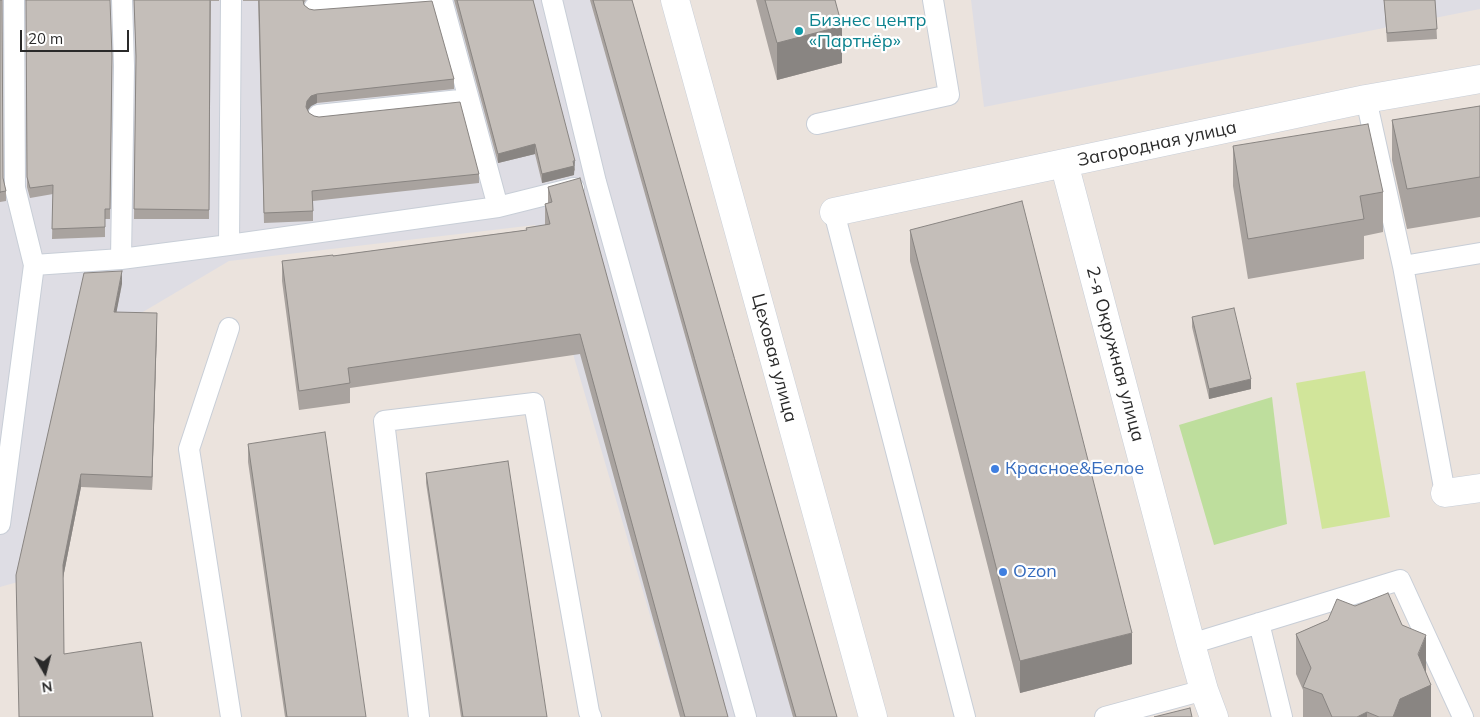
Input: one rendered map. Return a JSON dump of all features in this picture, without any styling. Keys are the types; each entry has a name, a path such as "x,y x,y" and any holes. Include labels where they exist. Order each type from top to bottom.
{"street":[{"name":"Цеховая улица","path":"675,0 873,717"},
{"name":"Загородная улица","path":"834,212 1366,99 1480,79"},
{"name":"2-я Окружная улица","path":"1064,163 1191,644 1214,717"},
{"path":"1445,493 1480,488"}],"lane":[{"path":"0,524 34,265 8,187 14,0"},
{"path":"120,259 124,66 122,0"},
{"path":"229,245 231,0"},
{"path":"314,8 427,0"},
{"path":"442,0 498,208"},
{"path":"552,0 596,182 746,717"},
{"path":"817,124 949,95 933,0"},
{"path":"318,115 469,99"},
{"path":"1366,99 1403,266 1445,493"},
{"path":"34,265 120,259 498,208 596,182"},
{"path":"834,212 965,717"},
{"path":"1403,266 1480,253"},
{"path":"229,328 189,449 231,717"},
{"path":"419,717 384,421 534,403 591,717"},
{"path":"1191,644 1400,580 1463,717"},
{"path":"1258,623 1282,717"},
{"path":"1105,717 1204,690"}],"shaded area":[{"path":"0,0 630,0 834,717 680,717 535,225 229,261 104,335 53,572 0,587"},
{"path":"971,0 1480,0 1480,9 984,107"}],"green space":[{"path":"1365,371 1390,517 1322,529 1296,383"},
{"path":"1272,397 1287,524 1214,545 1179,425"}],"building":[{"path":"0,0 2,0 3,178 6,191 0,192"},
{"path":"26,0 110,0 112,56 110,209 105,209 105,227 52,229 53,185 30,188 27,177"},
{"path":"134,0 210,0 209,210 134,209 136,56"},
{"path":"259,0 303,0 304,5 314,10 432,1 454,79 317,94 311,96 307,101 306,107 309,113 319,117 460,102 479,174 312,191 313,211 264,213"},
{"path":"457,0 533,0 575,161 573,161 574,166 542,174 535,144 498,154"},
{"path":"593,0 632,0 837,717 796,717"},
{"path":"765,0 835,0 842,26 777,43"},
{"path":"1384,0 1435,0 1437,29 1387,33"},
{"path":"1480,106 1480,177 1407,189 1392,120"},
{"path":"1368,124 1383,192 1360,196 1364,219 1248,239 1233,146"},
{"path":"580,178 728,717 685,717 580,334 348,368 350,383 299,391 282,261 527,230 526,228 550,224 545,204 552,202 548,187"},
{"path":"1022,201 1132,633 1020,661 910,230"},
{"path":"122,271 114,312 157,313 152,477 81,474 63,565 64,654 141,642 153,717 19,717 16,575 84,273"},
{"path":"1234,308 1251,379 1209,389 1192,317"},
{"path":"325,432 366,717 287,717 248,444"},
{"path":"508,461 547,717 463,717 426,473"},
{"path":"1388,593 1402,625 1426,635 1418,654 1431,685 1400,699 1393,717 1379,717 1367,712 1357,717 1332,717 1322,694 1303,687 1311,668 1296,634 1328,620 1337,599 1355,606"},
{"path":"1190,708 1192,717 1154,717"}],"place":[{"name":"Бизнес центр «Партнёр»","path":"799,31"},
{"name":"Красное&Белое","path":"995,469"},
{"name":"Ozon","path":"1003,572"}]}
